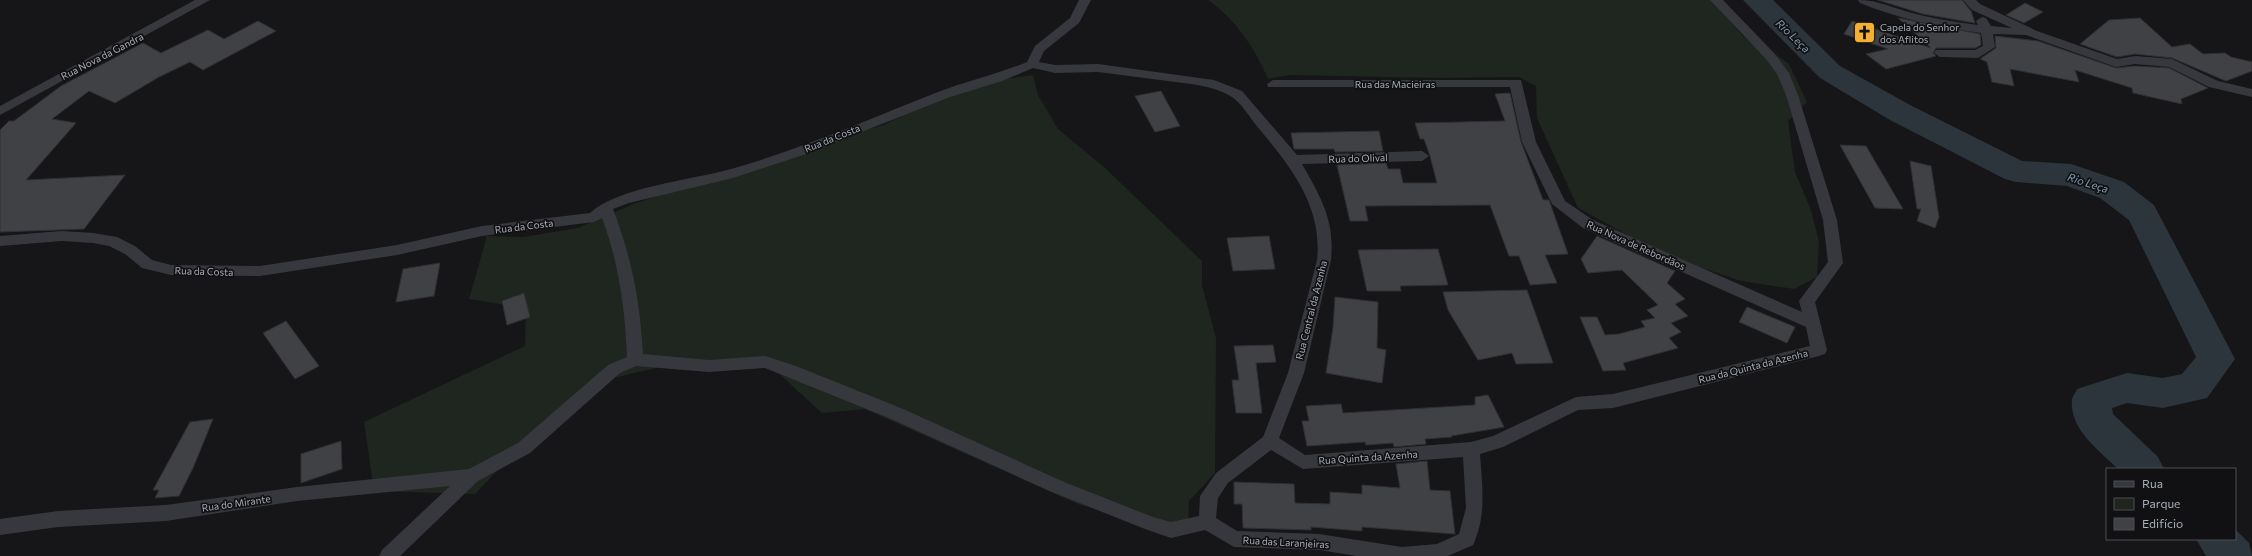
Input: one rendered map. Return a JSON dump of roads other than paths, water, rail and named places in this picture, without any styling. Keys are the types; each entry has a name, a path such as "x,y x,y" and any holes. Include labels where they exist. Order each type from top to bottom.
{"street":[{"name":"Rua Nova da Gandra","path":"0,111 204,0"},
{"path":"1032,64 1039,49 1075,20 1085,0"},
{"name":"Rua da Quinta da Azenha","path":"1471,449 1497,442 1576,404 1613,401 1818,350 1807,301 1836,263 1830,220 1826,206 1792,95 1782,73 1770,56 1716,0"},
{"path":"1864,0 1880,8 1917,18 1986,29 2033,34"},
{"path":"1940,53 1978,54 1989,47 1986,29 1972,4"},
{"path":"1972,4 2033,34 2116,63 2135,60 2172,63 2214,84 2252,92"},
{"name":"Rua Central da Azenha","path":"1032,64 1055,69 1098,68 1209,83 1237,94 1293,160 1319,208 1326,241 1324,260 1296,373 1270,441"},
{"name":"Rua da Costa","path":"0,240 62,236 94,238 112,241 130,250 147,264 170,270 217,272 260,271 397,250 482,231 594,217 605,207 625,199 733,173 801,151 944,94 998,78 1032,64"},
{"name":"Rua Nova de Rebordãos","path":"1516,83 1529,142 1559,204 1588,224 1812,323"},
{"name":"Rua das Macieiras","path":"1274,84 1516,83"},
{"name":"Rua do Olival","path":"1293,160 1422,156"},
{"path":"605,207 620,246 633,313 635,360"},
{"path":"388,556 472,476 524,448 614,369 635,360 709,366 765,362 790,370 895,413 1058,487 1151,524 1172,530 1207,522 1209,496 1222,478 1270,441"},
{"name":"Rua Quinta da Azenha","path":"1270,441 1303,462 1471,449"},
{"name":"Rua das Laranjeiras","path":"1207,522 1234,539 1320,542 1403,555 1438,552 1467,539 1475,508 1471,449"},
{"name":"Rua do Mirante","path":"0,527 58,518 166,513 297,494 472,476"}],"waterway":[{"name":"Rio Leça","path":"1757,0 1830,72 1901,113 2016,171 2071,175 2112,190 2142,213 2216,359 2194,387 2163,393 2127,388 2091,400 2095,421 2143,468"},
{"name":"Rio Leça","path":"2218,540 2234,556"}],"place":[{"name":"Capela do Senhor dos Aflitos","path":"1865,33"}]}
